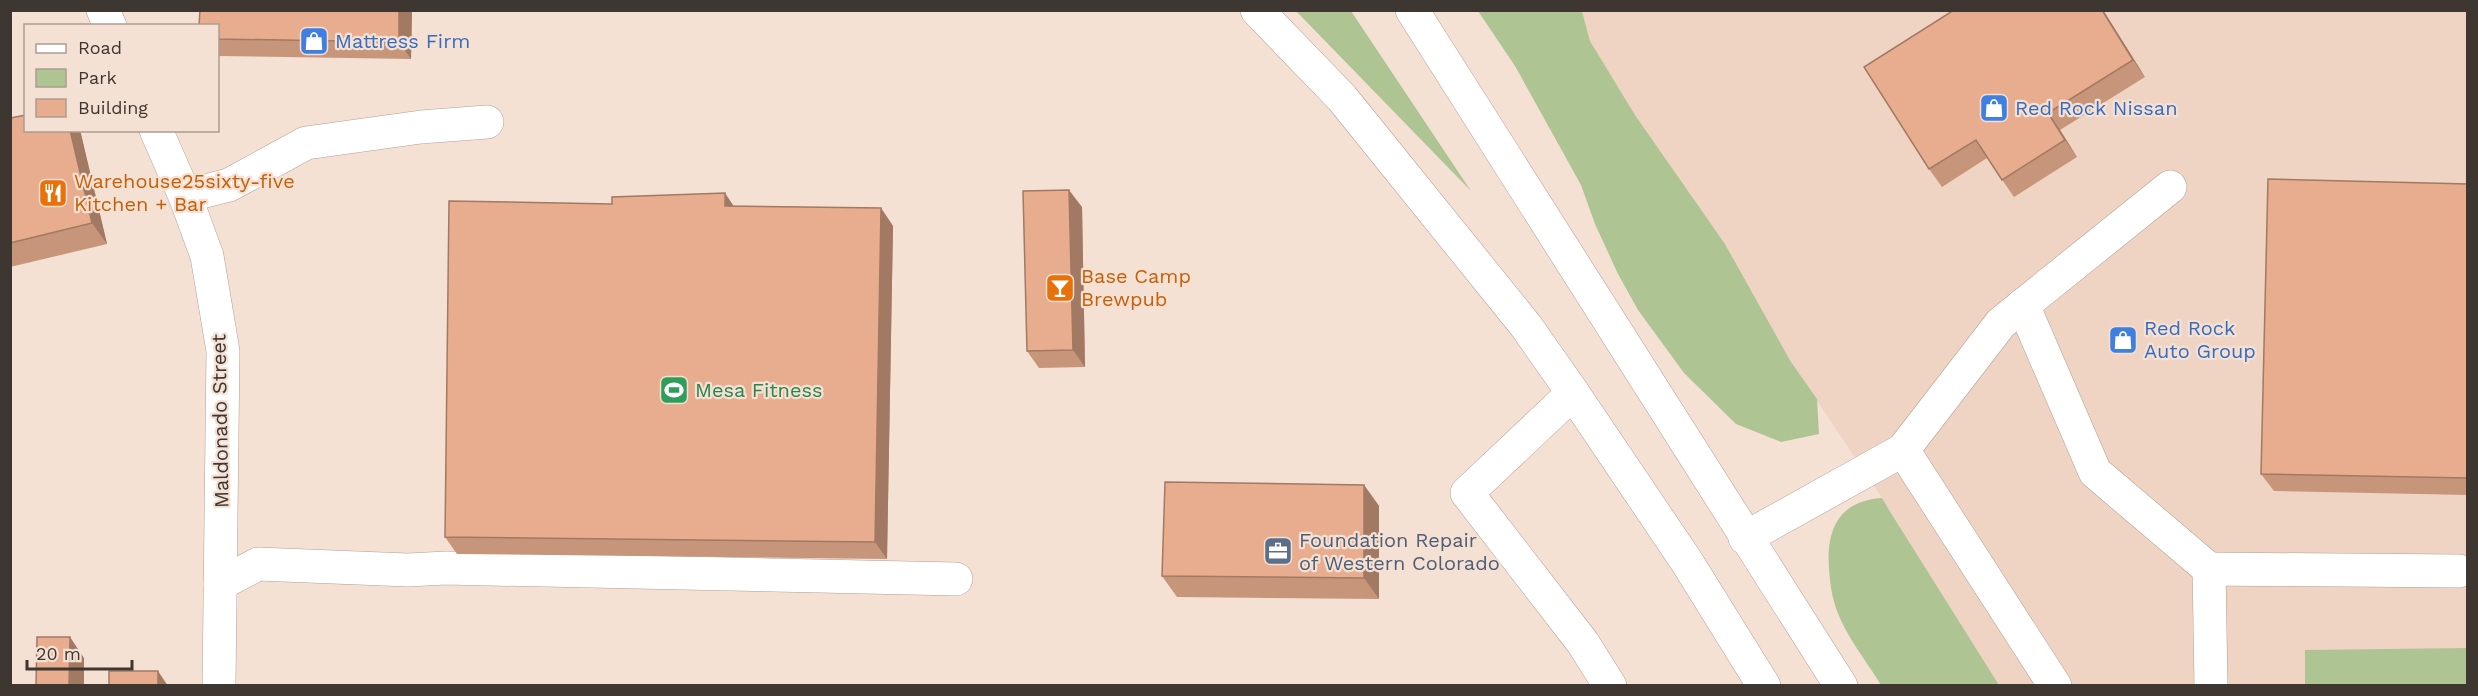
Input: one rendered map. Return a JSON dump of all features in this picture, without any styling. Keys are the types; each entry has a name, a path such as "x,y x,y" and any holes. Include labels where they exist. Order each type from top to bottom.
{"main road":[{"path":"103,10 109,24"},
{"path":"1257,10 1342,98 1526,326 1687,562 1764,686"},
{"path":"1412,10 1841,686"},
{"path":"185,196 229,185 306,143 420,127 486,122"},
{"name":"Maldonado Street","path":"157,132 185,196 207,256 223,351 219,686"},
{"path":"1745,538 1903,450 2001,323 2170,187"},
{"path":"2023,305 2095,472 2210,569 2459,571"},
{"path":"1573,393 1467,493 1583,644 1610,686"},
{"path":"1903,450 2055,686"},
{"path":"220,584 258,564 408,570 446,568 956,579"},
{"path":"2210,569 2211,686"}],"shaded area":[{"name":"Red Rock Auto Group","path":"1582,11 2467,11 2467,685 1999,685 1882,498 1791,362 1725,244 1635,115 1590,41"}],"green space":[{"path":"1296,11 1351,11 1471,191"},
{"path":"1478,11 1582,11 1590,41 1635,115 1725,244 1791,362 1817,399 1819,434 1781,442 1736,424 1684,373 1638,310 1595,224 1581,185 1515,66"},
{"path":"1882,498 1999,685 1881,685 1856,647 1839,616 1833,596 1829,569 1830,541 1838,520 1846,511 1867,500"},
{"path":"2467,648 2467,685 2305,685 2305,650"}],"building":[{"name":"Mattress Firm","path":"200,10 399,10 399,42 219,39 219,24 199,24"},
{"name":"Red Rock Nissan","path":"1954,10 2102,10 2133,60 2048,113 2065,140 2002,180 1976,140 1929,169 1864,67"},
{"name":"Warehouse25sixty-five Kitchen + Bar","path":"24,115 24,132 70,132 92,223 10,243 10,118"},
{"path":"2268,179 2468,184 2468,478 2261,474"},
{"name":"Base Camp Brewpub","path":"1069,190 1073,350 1027,351 1023,191"},
{"name":"Mesa Fitness","path":"725,193 725,206 881,208 875,542 445,537 449,201 612,204 612,197"},
{"name":"Foundation Repair of Western Colorado","path":"1165,482 1364,485 1364,578 1162,576"},
{"path":"37,637 70,637 69,686 36,686"},
{"path":"109,671 158,671 158,686 109,686"}],"place":[{"name":"Mattress Firm","path":"314,41"},
{"name":"Red Rock Nissan","path":"1994,108"},
{"name":"Warehouse25sixty-five Kitchen + Bar","path":"53,193"},
{"name":"Base Camp Brewpub","path":"1060,288"},
{"name":"Red Rock Auto Group","path":"2123,340"},
{"name":"Mesa Fitness","path":"674,390"},
{"name":"Foundation Repair of Western Colorado","path":"1278,551"}]}
